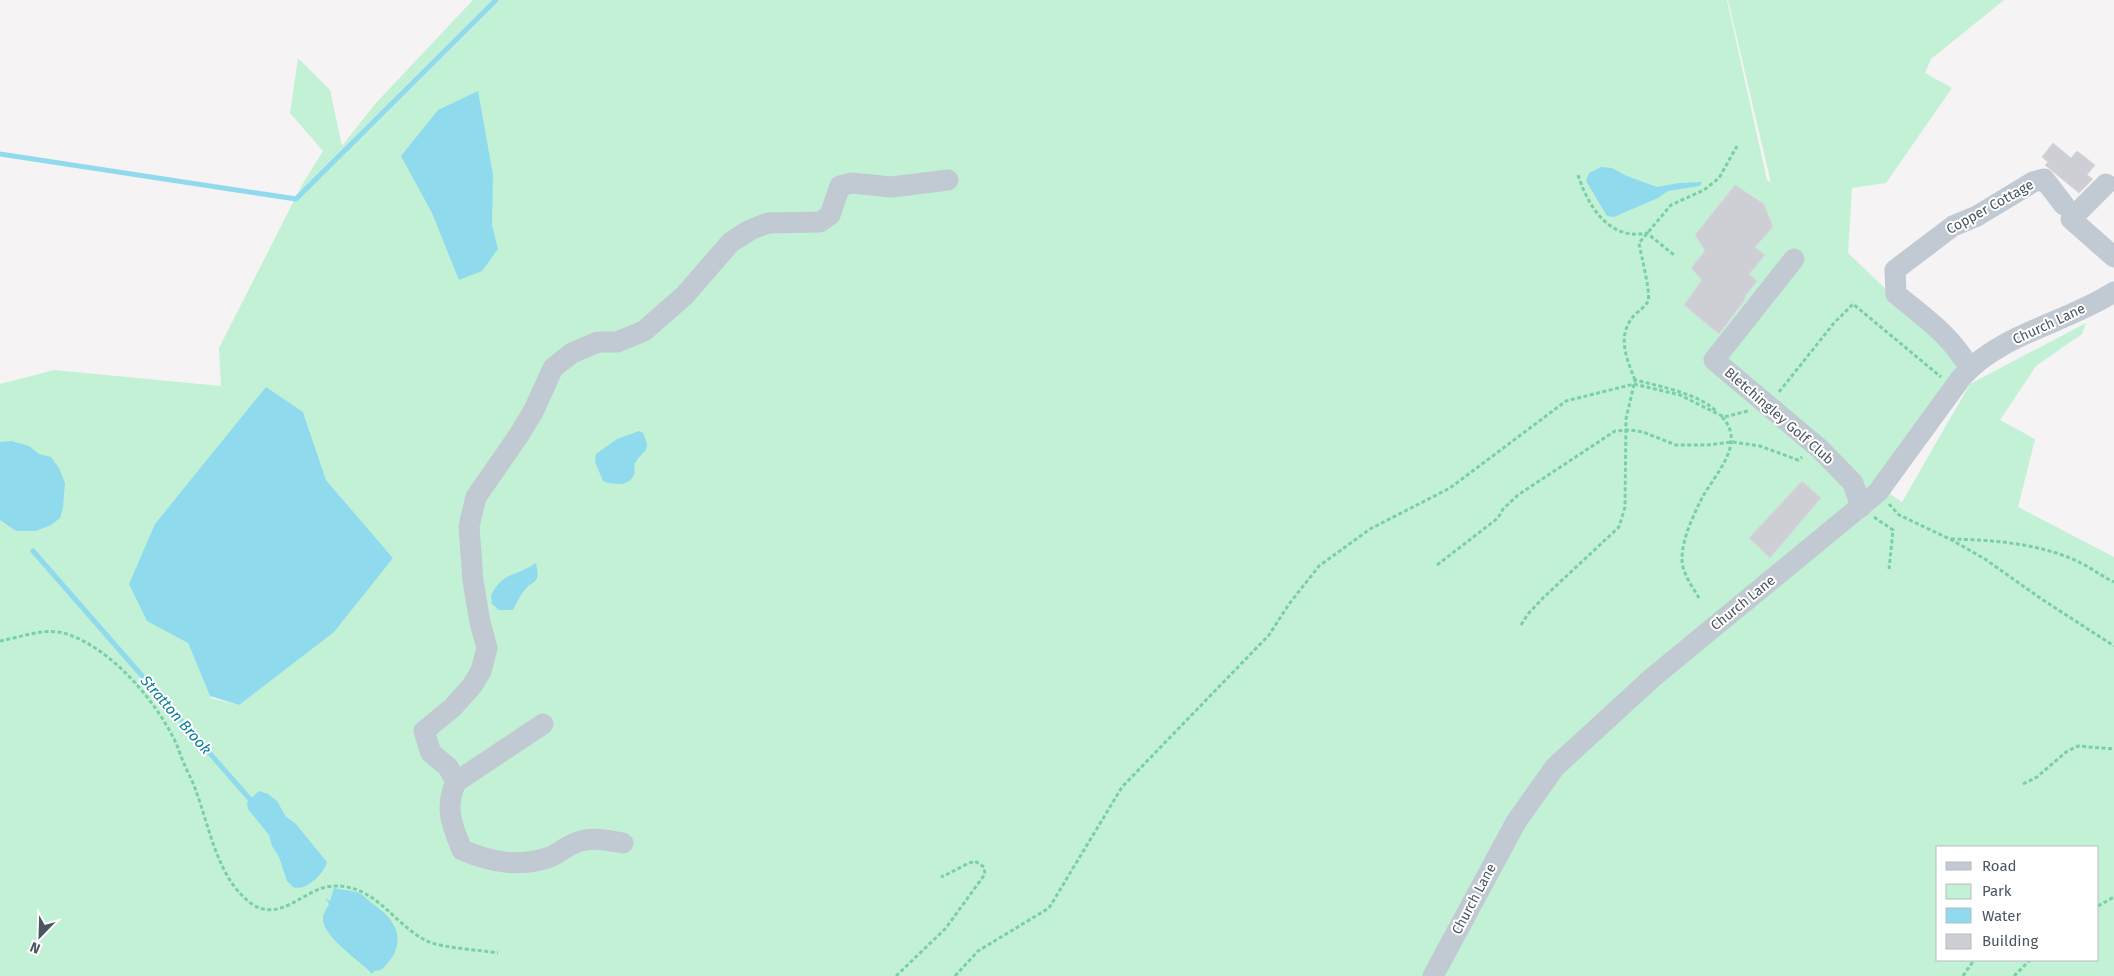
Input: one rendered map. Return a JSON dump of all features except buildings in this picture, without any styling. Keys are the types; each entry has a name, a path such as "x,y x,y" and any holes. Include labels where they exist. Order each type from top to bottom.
{"street":[{"name":"Copper Cottage","path":"1970,369 1961,353 1945,334 1896,294 1895,270 1953,226 1977,216 2033,182 2044,179 2064,205"},
{"path":"456,782 448,767 431,753 424,731 452,708 472,686 481,671 487,648 480,622 473,581 468,526 476,496 529,418 553,368 572,353 598,342 618,342 644,331 685,295 731,242 750,230 768,223 820,222 830,215 840,186 852,183 891,187 948,180"},
{"path":"2106,184 2071,219 2114,257"},
{"name":"Bletchingley Golf Club","path":"1794,259 1714,360 1820,449 1853,482 1861,507"},
{"name":"Church Lane","path":"1433,976 1516,822 1555,766 1652,678 1878,492 1970,369 1986,354 2114,292"},
{"path":"543,724 456,782 450,795 449,810 462,850 499,863 548,858 572,844 586,839 623,843"}],"path":[{"path":"1522,625 1528,614 1543,598 1619,527 1625,508 1626,419 1635,382 1623,342 1625,331 1632,317 1647,302 1649,293 1639,243 1671,205 1704,190 1719,178 1737,146"},
{"path":"1578,175 1588,201 1602,220 1610,227 1637,235 1647,233"},
{"path":"1647,233 1674,255"},
{"path":"955,976 978,951 1048,908 1122,787 1269,635 1289,604 1319,566 1370,529 1450,488 1566,401 1635,382 1680,395 1724,417 1768,406 1834,323 1853,304 1945,381"},
{"path":"1699,598 1687,577 1682,562 1683,546 1702,498 1720,472 1728,455 1732,434 1728,424 1720,415"},
{"path":"1437,565 1498,518 1503,509 1518,495 1615,431 1643,432 1676,445 1707,445 1731,442 1760,446 1798,460"},
{"path":"1878,492 1899,515 1950,539 1985,560 2114,646"},
{"path":"1950,539 2000,541 2056,553 2078,561 2114,582"},
{"path":"0,641 40,633 66,634 94,647 137,686 151,702 175,742 197,793 226,876 250,902 263,910 283,909 309,893 334,886 350,888 386,907 396,920 428,942 498,952"},
{"path":"2023,784 2037,777 2066,752 2078,746 2114,749"},
{"path":"896,976 946,928 985,874 984,867 975,861 964,864 958,870 941,877"},
{"path":"2099,905 2114,896"},
{"path":"1963,976 1973,961"},
{"path":"2014,976 2029,961"}],"green space":[{"path":"473,0 1727,0 1767,180 1771,183 1728,0 2004,0 1931,59 1925,73 1952,88 1886,183 1852,188 1848,253 1916,318 1963,367 1890,494 1902,502 1970,384 2086,323 2082,334 2036,366 2000,420 2035,439 2018,507 2114,557 2114,976 0,976 0,384 54,370 221,386 219,348 302,185 323,151 290,113 298,58 330,90 342,146 375,104","holes":["303,412 326,480 393,558 239,705 211,698 188,643"]}],"water":[{"path":"478,91 493,175 492,225 498,249 482,271 459,280 432,213 401,156 438,110"},
{"path":"1601,167 1612,168 1627,176 1657,187 1679,183 1702,182 1700,186 1668,191 1658,198 1614,217 1607,216 1586,181 1589,173"},
{"path":"266,387 303,412 326,480 393,558 334,632 239,705 210,696 188,643 147,621 129,584 155,524"},
{"path":"639,431 643,433 646,439 647,447 635,463 635,474 632,479 620,484 603,481 595,462 596,454 617,439"},
{"path":"11,441 29,446 39,454 51,457 59,468 65,483 63,508 60,518 51,525 36,531 16,531 0,520 0,442"},
{"path":"536,563 537,579 523,592 513,610 499,610 492,604 491,596 500,582 510,575"},
{"path":"259,791 268,794 277,801 286,817 295,823 327,862 318,877 303,887 293,887 287,881 269,835 248,809 247,802"},
{"path":"334,888 361,894 382,911 395,926 397,943 395,952 390,961 381,970 374,971 372,974 335,940 324,925 324,913 329,904 325,898 330,901"}],"waterway":[{"path":"0,154 296,199 496,0"},
{"name":"Stratton Brook","path":"33,551 255,805"}]}
